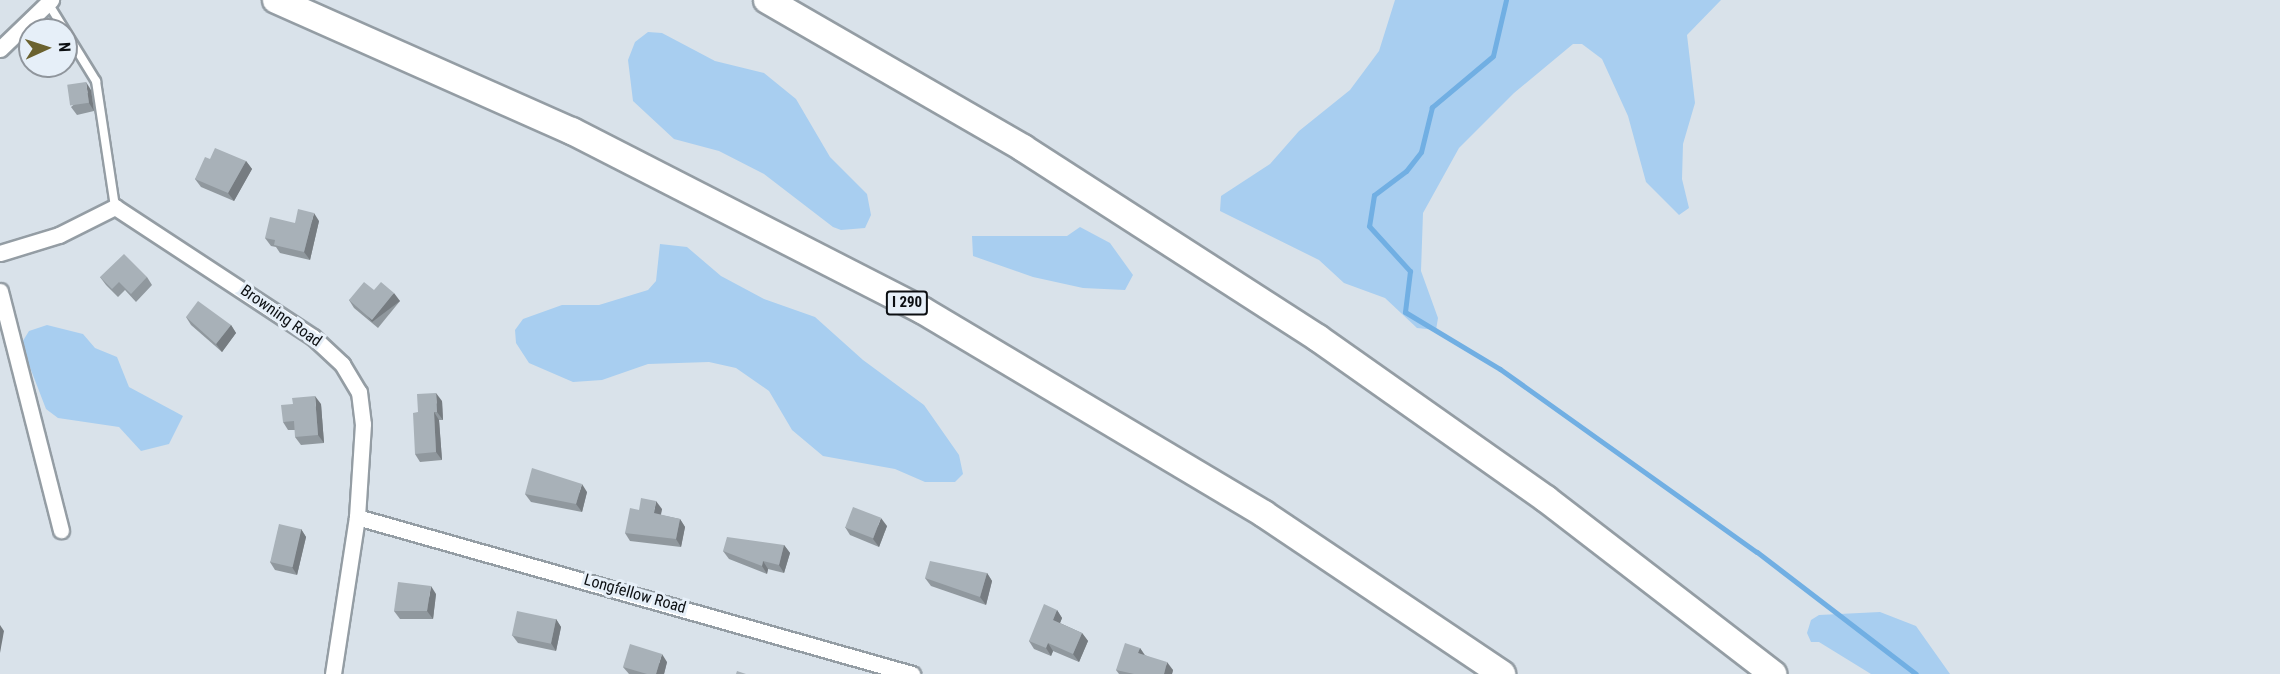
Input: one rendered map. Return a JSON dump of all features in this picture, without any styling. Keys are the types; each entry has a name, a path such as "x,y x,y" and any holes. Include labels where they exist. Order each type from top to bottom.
{"highway":[{"name":"I 290","path":"276,0 572,131 912,305 1254,508 1502,674"},
{"path":"767,0 910,79 1042,160 1309,333 1546,499 1773,674"}],"street":[{"path":"0,49 49,1"},
{"path":"0,253 59,235 115,207"},
{"name":"Browning Road","path":"115,207 313,337 342,364 354,382 362,407 357,517 333,674"},
{"path":"0,291 61,530"},
{"name":"Longfellow Road","path":"357,517 912,674"}],"lane":[{"path":"49,1 96,81 115,207"}],"shaded area":[{"path":"1395,0 1721,0 1687,35 1695,103 1683,144 1682,179 1689,208 1679,215 1646,182 1628,116 1602,59 1582,44 1573,44 1514,93 1459,148 1423,213 1421,271 1438,318 1436,330 1417,328 1385,298 1344,283 1319,260 1220,211 1221,196 1270,164 1299,131 1350,90 1379,51"},
{"path":"648,32 662,33 715,61 764,73 796,99 830,157 867,194 871,215 865,228 841,230 833,227 764,174 719,151 674,139 633,101 628,60 635,42"},
{"path":"1080,227 1110,243 1133,275 1125,290 1083,288 1033,277 973,256 972,236 1067,236"},
{"path":"660,244 687,247 721,276 764,299 815,317 863,360 924,405 959,455 963,474 955,482 925,482 895,469 823,456 792,430 769,391 736,368 709,362 648,364 602,380 573,382 529,363 516,343 515,330 523,319 562,305 599,305 648,290 656,281"},
{"path":"47,325 83,334 95,348 117,357 129,387 183,416 169,444 141,451 119,427 58,418 46,409 21,344 29,331"},
{"path":"1880,612 1916,626 1950,674 1871,674 1819,642 1811,642 1807,633 1811,620 1819,615"}],"building":[{"path":"86,82 89,103 70,105 67,85"},
{"path":"215,148 246,161 228,193 195,179 205,157 210,159"},
{"path":"298,209 314,213 304,252 274,245 275,240 265,238 270,217 295,223"},
{"path":"124,254 147,277 131,294 119,282 112,289 100,277"},
{"path":"364,282 374,290 381,282 394,293 372,320 349,300"},
{"path":"198,301 231,325 216,344 186,317"},
{"path":"436,393 437,412 434,412 436,452 415,454 413,413 418,412 417,394"},
{"path":"315,396 318,435 295,437 294,421 283,422 281,405 293,404 292,398"},
{"path":"532,468 582,484 576,504 525,494"},
{"path":"641,498 656,501 654,513 680,519 676,539 625,533 630,508 639,510"},
{"path":"853,507 881,518 873,538 845,528"},
{"path":"279,524 301,529 293,567 270,562"},
{"path":"727,537 784,545 779,565 763,561 762,566 723,551"},
{"path":"930,561 987,573 980,597 925,578"},
{"path":"398,582 431,586 427,611 394,611"},
{"path":"1044,604 1057,610 1053,620 1082,633 1073,654 1048,643 1046,648 1029,641"},
{"path":"517,611 556,619 551,644 512,635"},
{"path":"1125,643 1140,648 1138,653 1167,662 1164,674 1134,674 1116,670"},
{"path":"630,644 662,654 656,674 647,674 623,667"}],"waterway":[{"path":"1506,0 1493,56 1432,107 1421,152 1406,171 1374,195 1369,226 1410,271 1405,312 1500,369 1757,552 1916,674"}]}
